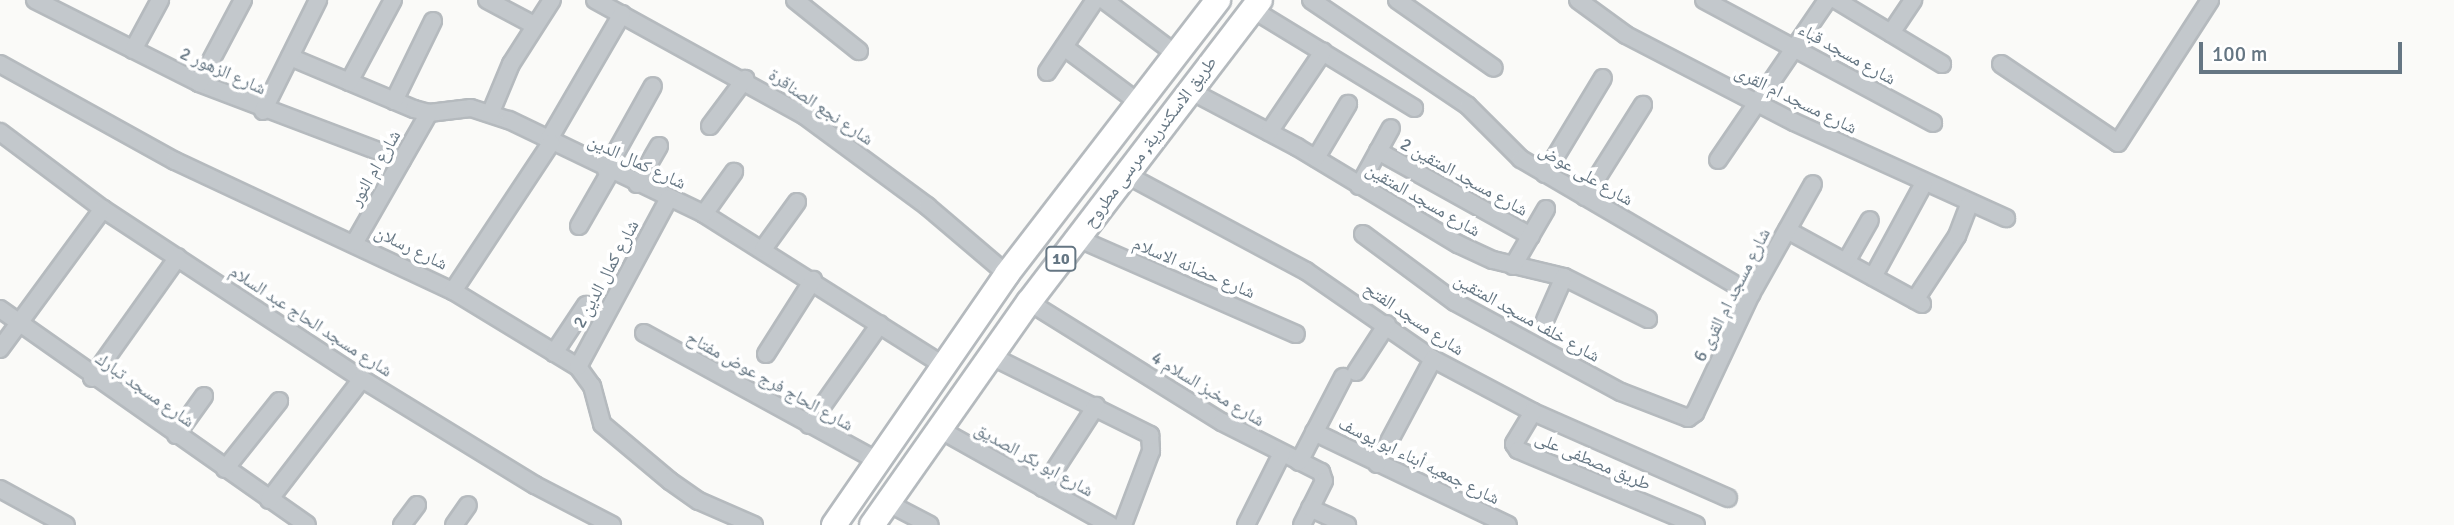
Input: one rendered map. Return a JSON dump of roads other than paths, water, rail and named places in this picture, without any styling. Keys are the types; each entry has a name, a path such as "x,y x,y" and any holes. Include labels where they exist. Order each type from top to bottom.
{"main road":[{"name":"طريق الاسكندرية, مرسى مطروح","path":"834,525 1007,274 1218,0"},
{"name":"طريق الاسكندرية, مرسى مطروح","path":"872,525 1029,302 1256,5"},
{"path":"1059,205 1082,232"}],"street":[{"name":"شارع الزهور 2","path":"35,0 199,83 263,111 402,160"},
{"path":"133,50 160,0"},
{"path":"199,83 243,0"},
{"path":"263,111 318,0"},
{"path":"349,82 393,0"},
{"path":"487,0 534,26"},
{"path":"491,111 534,26 552,0"},
{"name":"شارع نجع الصناقرة","path":"595,0 745,79 805,116 905,190 1007,274"},
{"path":"795,0 859,51"},
{"path":"1047,72 1095,0"},
{"path":"1104,0 1176,54"},
{"name":"شارع على عوض","path":"1311,0 1468,106 1521,159 1751,294"},
{"path":"1397,0 1416,5 1494,68"},
{"name":"شارع مسجد ام القرى","path":"1578,0 1626,35 1757,102 1924,183 2006,218"},
{"name":"شارع مسجد قباء","path":"1704,0 1933,123"},
{"path":"1717,160 1827,0"},
{"path":"1891,33 1913,0"},
{"path":"1843,2 1942,64"},
{"path":"2001,64 2118,143 2203,2"},
{"path":"1256,5 1323,52 1414,108"},
{"path":"453,291 550,142 622,14"},
{"path":"394,101 433,21"},
{"path":"1064,47 1139,103"},
{"path":"1269,132 1323,52"},
{"name":"شارع كمال الدين","path":"290,57 429,113 471,108 491,111 608,171 704,214 813,280 944,366"},
{"name":"شارع رسلان","path":"0,64 175,161 355,242 453,291 578,367"},
{"path":"1545,174 1603,78"},
{"path":"710,126 745,79"},
{"path":"579,226 653,86"},
{"name":"شارع مسجد المتقين","path":"1189,90 1316,158 1458,244 1513,267 1564,277 1648,319"},
{"path":"1316,158 1348,104"},
{"path":"1586,197 1643,105"},
{"name":"شارع ام النور","path":"355,242 429,113"},
{"path":"1359,186 1391,128"},
{"name":"شارع مسجد الحاج عبد السلام","path":"0,132 103,209 362,379 535,485 612,525"},
{"path":"637,184 659,146"},
{"name":"شارع مسجد المتقين 2","path":"1378,151 1531,236"},
{"path":"704,214 734,172"},
{"name":"شارع مسجد الفتح","path":"1125,174 1306,271 1387,324 1433,359 1533,412 1728,498"},
{"path":"1874,277 1924,183"},
{"name":"شارع مسجد ام القرى 6","path":"1683,418 1695,413 1751,294 1813,184"},
{"name":"شارع كمال الدين 2","path":"578,367 669,198"},
{"path":"763,249 797,202"},
{"path":"1787,230 1919,302 1957,236 1970,202"},
{"path":"0,349 103,209"},
{"path":"1513,267 1546,209"},
{"path":"1846,262 1870,219"},
{"name":"شارع حضانه الاسلام","path":"1082,232 1296,334"},
{"name":"شارع خلف مسجد المتقين","path":"1363,234 1455,302 1621,392 1683,418"},
{"path":"92,377 178,257"},
{"path":"1545,320 1564,277"},
{"path":"766,354 813,280"},
{"name":"شارع مخبز السلام 4","path":"1029,302 1222,422 1299,461 1324,477 1302,525"},
{"path":"554,353 586,305"},
{"name":"شارع مسجد تبارك","path":"0,309 92,377 307,525"},
{"path":"809,425 880,324"},
{"path":"1299,461 1349,374 1387,324"},
{"name":"شارع الحاج فرج عوض مفتاح","path":"644,333 878,461"},
{"path":"991,356 1144,430 1153,443 1123,525"},
{"path":"1377,464 1433,359"},
{"path":"578,367 592,386 602,424 699,501 754,525"},
{"path":"269,500 362,379"},
{"path":"176,435 204,396"},
{"path":"225,469 279,401"},
{"path":"1043,488 1096,406"},
{"name":"طريق مصطفى على","path":"1533,412 1514,444 1518,450 1696,525"},
{"name":"شارع ابو بكر الصديق","path":"939,429 1110,525"},
{"name":"شارع جمعيه أبناء ابو يوسف","path":"1314,432 1508,525"},
{"path":"1246,525 1282,453"},
{"path":"0,489 66,525"},
{"path":"888,503 930,525"},
{"path":"402,525 417,505"},
{"path":"454,525 468,505"},
{"path":"1310,508 1347,525"}]}
